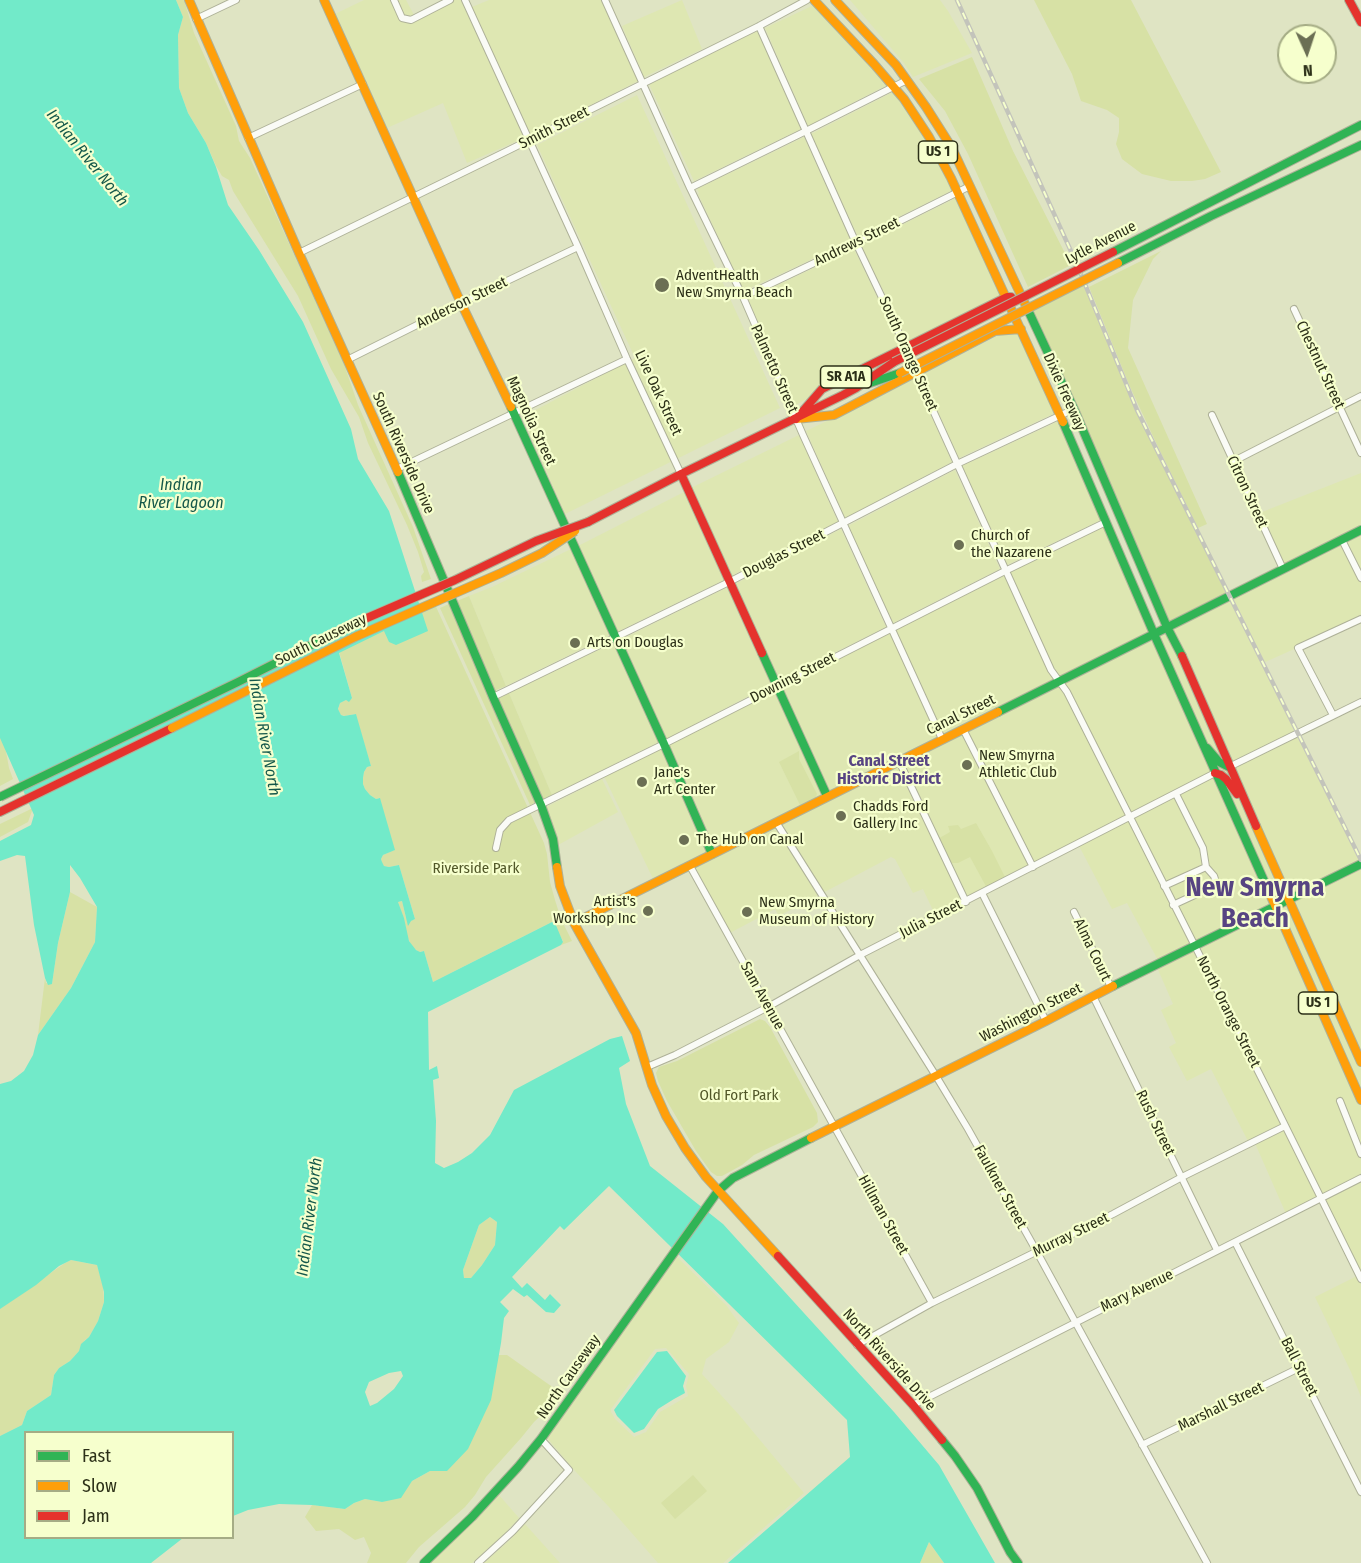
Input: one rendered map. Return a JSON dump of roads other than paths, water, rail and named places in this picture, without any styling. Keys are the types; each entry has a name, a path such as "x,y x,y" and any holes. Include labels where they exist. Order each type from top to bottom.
{"main road":[{"name":"South Riverside Drive","path":"189,0 299,253 397,469 492,697 541,804 553,839 560,886 574,923"},
{"name":"Magnolia Street","path":"324,0 712,854"},
{"name":"Dixie Freeway","path":"814,0 894,86 929,137 958,192 1060,415 1274,907"},
{"name":"Dixie Freeway","path":"835,0 886,54 944,133 1074,409 1167,627 1288,900"},
{"path":"1349,0 1361,22"},
{"name":"Lytle Avenue","path":"681,474 796,419 855,388 894,362 1361,125"},
{"name":"Lytle Avenue","path":"855,388 900,373 1220,212 1361,145"},
{"path":"995,331 1015,315 1022,298 1006,297"},
{"name":"SR A1A","path":"796,419 822,389 1006,297"},
{"name":"SR A1A","path":"796,419 834,415 995,331 1021,329"},
{"name":"South Causeway","path":"0,797 228,687 352,624 456,580 536,542 588,522 681,474"},
{"name":"Live Oak Street","path":"681,474 827,796"},
{"name":"South Causeway","path":"0,812 355,637 542,553 588,522"},
{"name":"Canal Street","path":"574,923 1361,530"},
{"path":"1202,742 1219,762 1230,767"},
{"path":"1215,773 1226,779 1247,807"},
{"name":"Washington Street","path":"718,1191 733,1178 834,1126 1361,864"},
{"name":"US 1","path":"1288,900 1361,1062"},
{"name":"US 1","path":"1274,907 1361,1100"},
{"path":"574,923 633,1027 647,1066"},
{"name":"North Riverside Drive","path":"647,1066 658,1100 694,1162 956,1456 1018,1563"},
{"name":"North Causeway","path":"424,1563 496,1494 541,1439 718,1191"}],"street":[{"path":"196,19 236,0"},
{"path":"394,0 402,18 411,20 450,0"},
{"name":"Live Oak Street","path":"465,0 681,474"},
{"name":"Palmetto Street","path":"605,0 942,739"},
{"name":"Smith Street","path":"299,253 414,198 807,0"},
{"name":"South Orange Street","path":"759,26 1005,571 1051,670 1059,681"},
{"path":"690,188 907,80"},
{"path":"248,138 363,84"},
{"name":"Andrews Street","path":"742,297 970,186"},
{"name":"Anderson Street","path":"347,360 578,247"},
{"name":"Chestnut Street","path":"1294,309 1361,453"},
{"path":"397,469 627,359"},
{"path":"1232,462 1361,396"},
{"name":"Douglas Street","path":"492,697 729,582 957,464 1074,409"},
{"name":"Citron Street","path":"1212,415 1283,569"},
{"name":"Downing Street","path":"496,848 500,831 509,820 1106,522"},
{"path":"1342,540 1361,578"},
{"path":"1333,715 1298,648 1361,619"},
{"name":"North Orange Street","path":"1059,681 1067,692 1361,1279"},
{"path":"1230,767 1361,702"},
{"path":"963,729 1033,867"},
{"path":"899,761 966,902"},
{"name":"Julia Street","path":"647,1066 675,1055 768,1007 860,955 1215,773"},
{"path":"1173,905 1214,886 1216,882 1206,867 1203,848 1176,794"},
{"name":"Faulkner Street","path":"776,822 936,1076 1037,1252 1207,1563"},
{"name":"Sam Avenue","path":"690,866 834,1126"},
{"path":"1164,886 1206,867"},
{"path":"982,893 1046,1021"},
{"name":"Alma Court","path":"1074,912 1111,987"},
{"name":"Rush Street","path":"1093,996 1218,1250"},
{"path":"1340,1101 1361,1154"},
{"name":"Hillman Street","path":"834,1126 932,1303"},
{"name":"Murray Street","path":"857,1345 932,1303 1285,1126"},
{"name":"Mary Avenue","path":"912,1405 1361,1178"},
{"name":"Ball Street","path":"1235,1242 1361,1492"},
{"name":"Marshall Street","path":"1142,1446 1299,1368"},
{"path":"478,1563 507,1536 569,1470 541,1439"}],"water":[{"path":"0,0 176,0 183,17 178,35 179,88 188,113 206,143 228,205 259,250 303,322 351,429 358,459 389,511 428,631 396,645 389,642 384,631 339,653 352,698 349,702 346,700 340,703 338,709 344,716 356,714 371,766 367,767 364,772 363,784 370,795 376,799 380,798 395,850 383,855 381,859 384,866 399,865 415,919 408,926 402,901 398,902 409,941 416,950 424,951 433,982 552,922 555,923 563,942 428,1012 429,1070 437,1066 439,1078 433,1080 436,1121 435,1163 444,1168 472,1153 490,1135 514,1090 610,1039 622,1036 630,1061 619,1068 626,1104 650,1166 723,1224 894,1412 939,1465 995,1563 944,1563 929,1542 920,1563 728,1563 850,1457 847,1420 609,1186 564,1230 560,1226 512,1277 522,1288 527,1283 545,1300 550,1294 561,1305 554,1313 546,1312 527,1295 524,1297 513,1289 500,1302 509,1311 504,1318 491,1400 468,1449 447,1471 430,1471 412,1481 401,1498 382,1502 365,1499 345,1509 279,1504 248,1510 234,1516 234,1431 24,1431 24,1539 182,1539 151,1563 0,1563 0,1436 22,1425 27,1411 51,1395 54,1375 59,1368 70,1361 79,1351 81,1344 89,1337 98,1321 104,1302 104,1292 97,1265 71,1260 59,1266 36,1285 0,1309 0,1084 11,1081 24,1071 33,1055 38,1035 71,988 95,942 97,907 70,865 70,892 58,943 52,984 48,985 34,925 25,856 17,855 0,861 0,841 31,825 34,815 0,738","holes":["490,1217 497,1222 495,1245 471,1278 464,1278 463,1270 479,1225","401,1371 403,1376 394,1389 370,1406 365,1392 369,1382 389,1373"]},
{"path":"667,1351 686,1376 683,1386 685,1393 658,1409 644,1429 634,1433 614,1410 657,1352"}],"railway":[{"path":"957,0 1075,260 1137,410 1361,860"}],"place":[{"name":"AdventHealth New Smyrna Beach","path":"662,285"},
{"name":"Church of the Nazarene","path":"959,545"},
{"name":"Arts on Douglas","path":"575,643"},
{"name":"New Smyrna Athletic Club","path":"967,765"},
{"name":"Jane's Art Center","path":"642,782"},
{"name":"Chadds Ford Gallery Inc","path":"841,816"},
{"name":"The Hub on Canal","path":"684,840"},
{"name":"Artist's Workshop Inc","path":"648,911"},
{"name":"New Smyrna Museum of History","path":"747,912"}],"district":[{"name":"Canal Street Historic District","path":"889,771"},
{"name":"New Smyrna Beach","path":"1255,904"}],"water label":[{"name":"Indian River North","path":"87,158"},
{"name":"Indian River Lagoon","path":"181,495"},
{"name":"Indian River North","path":"264,737"},
{"name":"Indian River North","path":"310,1217"}],"park label":[{"name":"Riverside Park","path":"476,869"},
{"name":"Old Fort Park","path":"739,1096"}]}
